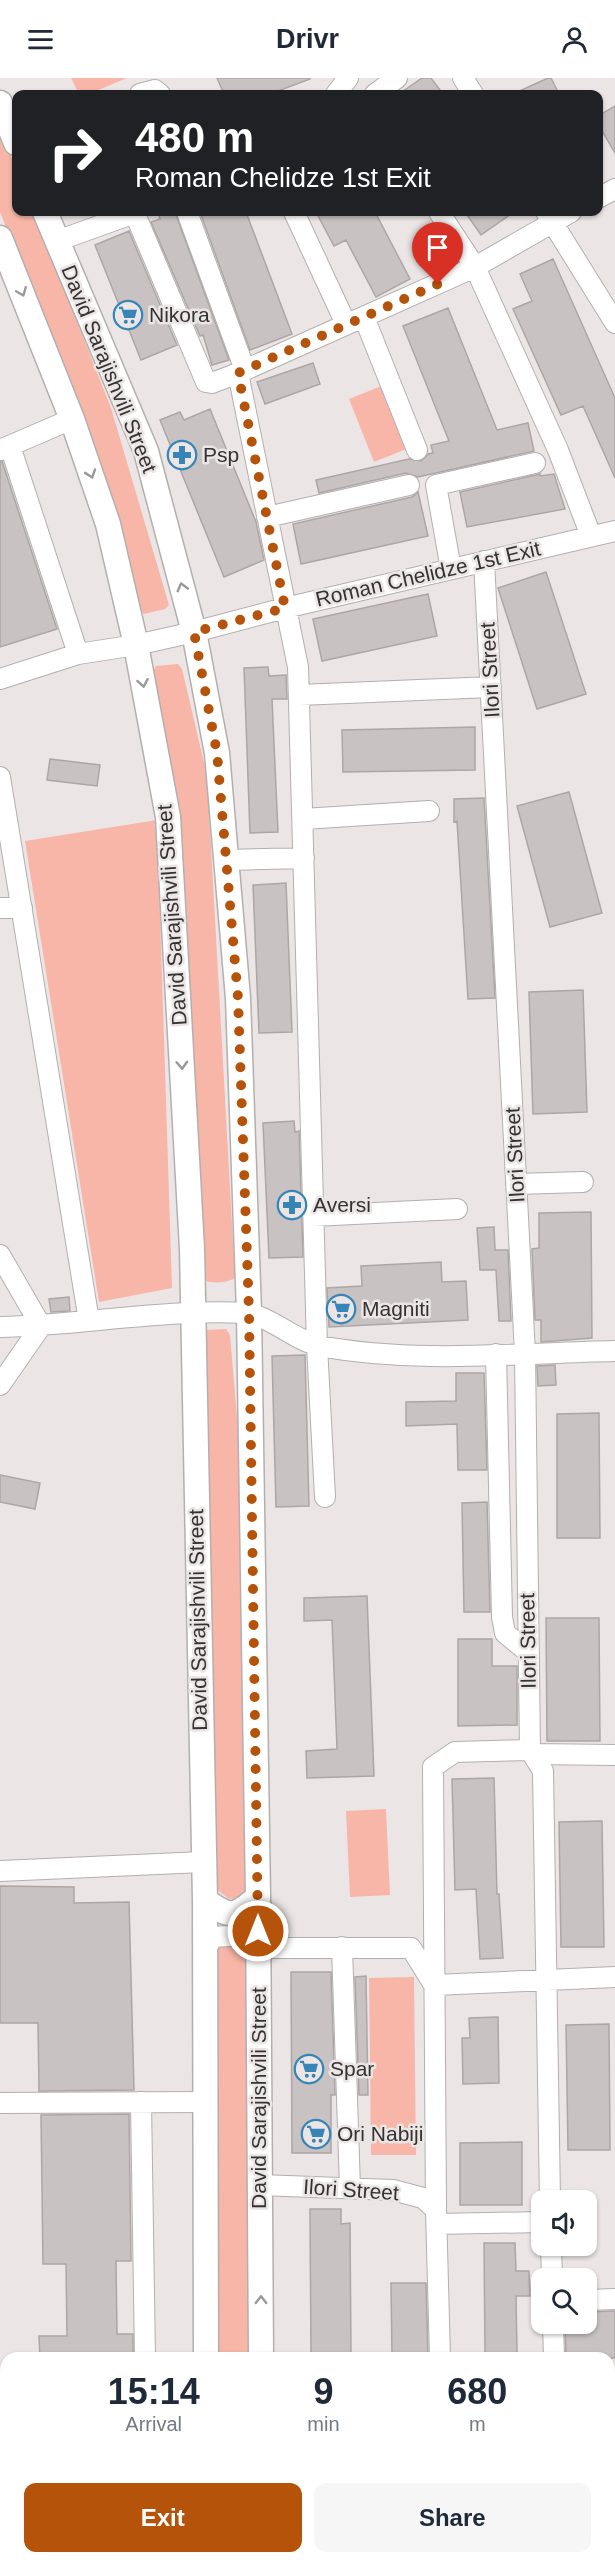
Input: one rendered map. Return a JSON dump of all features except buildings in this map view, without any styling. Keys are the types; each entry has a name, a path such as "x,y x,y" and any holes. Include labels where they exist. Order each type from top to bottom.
{"main road":[{"path":"0,103 12,133"},
{"name":"David Sarajishvili Street","path":"47,216 146,451 194,632 217,753 238,998 249,1312 258,1897 261,2352"},
{"name":"David Sarajishvili Street","path":"1,244 72,419 108,524 136,645 168,818 192,1250 191,1313 205,1900 206,2352"},
{"path":"205,1900 223,1914 240,1913 258,1897"}],"street":[{"path":"380,90 397,78"},
{"path":"57,241 124,216"},
{"path":"136,216 206,382 212,383 242,372 475,267 549,216 615,323"},
{"path":"188,216 242,372 267,517 298,667 317,1346 325,1497"},
{"path":"296,216 355,321 417,450"},
{"path":"442,216 475,267 558,450 591,536"},
{"path":"72,419 5,448 78,654"},
{"path":"451,569 436,485 535,463"},
{"path":"267,517 409,485"},
{"name":"Roman Chelidze 1st Exit","path":"0,679 78,654 136,645 194,632 285,608 615,531"},
{"name":"Ilori Street","path":"484,561 525,1353 531,1752 543,1771 550,2190"},
{"path":"299,695 491,687"},
{"path":"0,777 89,1321"},
{"path":"303,819 429,811"},
{"path":"226,860 304,858"},
{"path":"0,908 21,908"},
{"path":"516,1184 583,1182"},
{"path":"313,1216 457,1209"},
{"path":"0,1256 42,1326"},
{"path":"0,1327 42,1326 191,1313 249,1312 317,1346 409,1357 615,1351"},
{"path":"0,1385 42,1326"},
{"path":"496,1354 502,1617 505,1633 528,1653"},
{"path":"440,2352 436,2217 432,1767 455,1752 615,1755"},
{"path":"0,1871 203,1863"},
{"path":"205,1950 213,1937 246,1935 258,1948 411,1948 434,1984"},
{"path":"342,1947 350,2188"},
{"path":"434,1984 615,1977"},
{"path":"141,2102 145,2352"},
{"path":"0,2103 205,2102"},
{"name":"Ilori Street","path":"260,2185 393,2190 423,2198 436,2217"},
{"path":"436,2217 531,2221"},
{"path":"597,2300 615,2299"},
{"path":"553,2334 554,2352"}],"shaded area":[{"path":"71,78 127,78 98,90 77,90"},
{"path":"0,131 12,159 12,216 36,216 111,408 169,605 165,609 144,614 138,609 85,423 0,212"},
{"path":"384,385 409,448 374,462 349,399"},
{"path":"178,664 182,669 207,775 235,1278 222,1282 199,1278 151,674 156,666"},
{"path":"157,820 172,1288 99,1302 25,841"},
{"path":"226,1329 230,1335 239,1441 249,1897 229,1899 215,1888 204,1330"},
{"path":"386,1809 390,1895 350,1897 346,1811"},
{"path":"247,1945 249,2352 216,2352 212,1947"},
{"path":"414,1977 416,2155 371,2155 369,1978"}],"place":[{"name":"Nikora","path":"128,315"},
{"name":"Psp","path":"182,455"},
{"name":"Aversi","path":"292,1205"},
{"name":"Magniti","path":"341,1309"},
{"name":"Spar","path":"309,2069"},
{"name":"Ori Nabiji","path":"316,2134"}],"route":[{"path":"258,1931 249,1312 238,998 217,753 194,632 285,608 238,373 438,284"}]}
